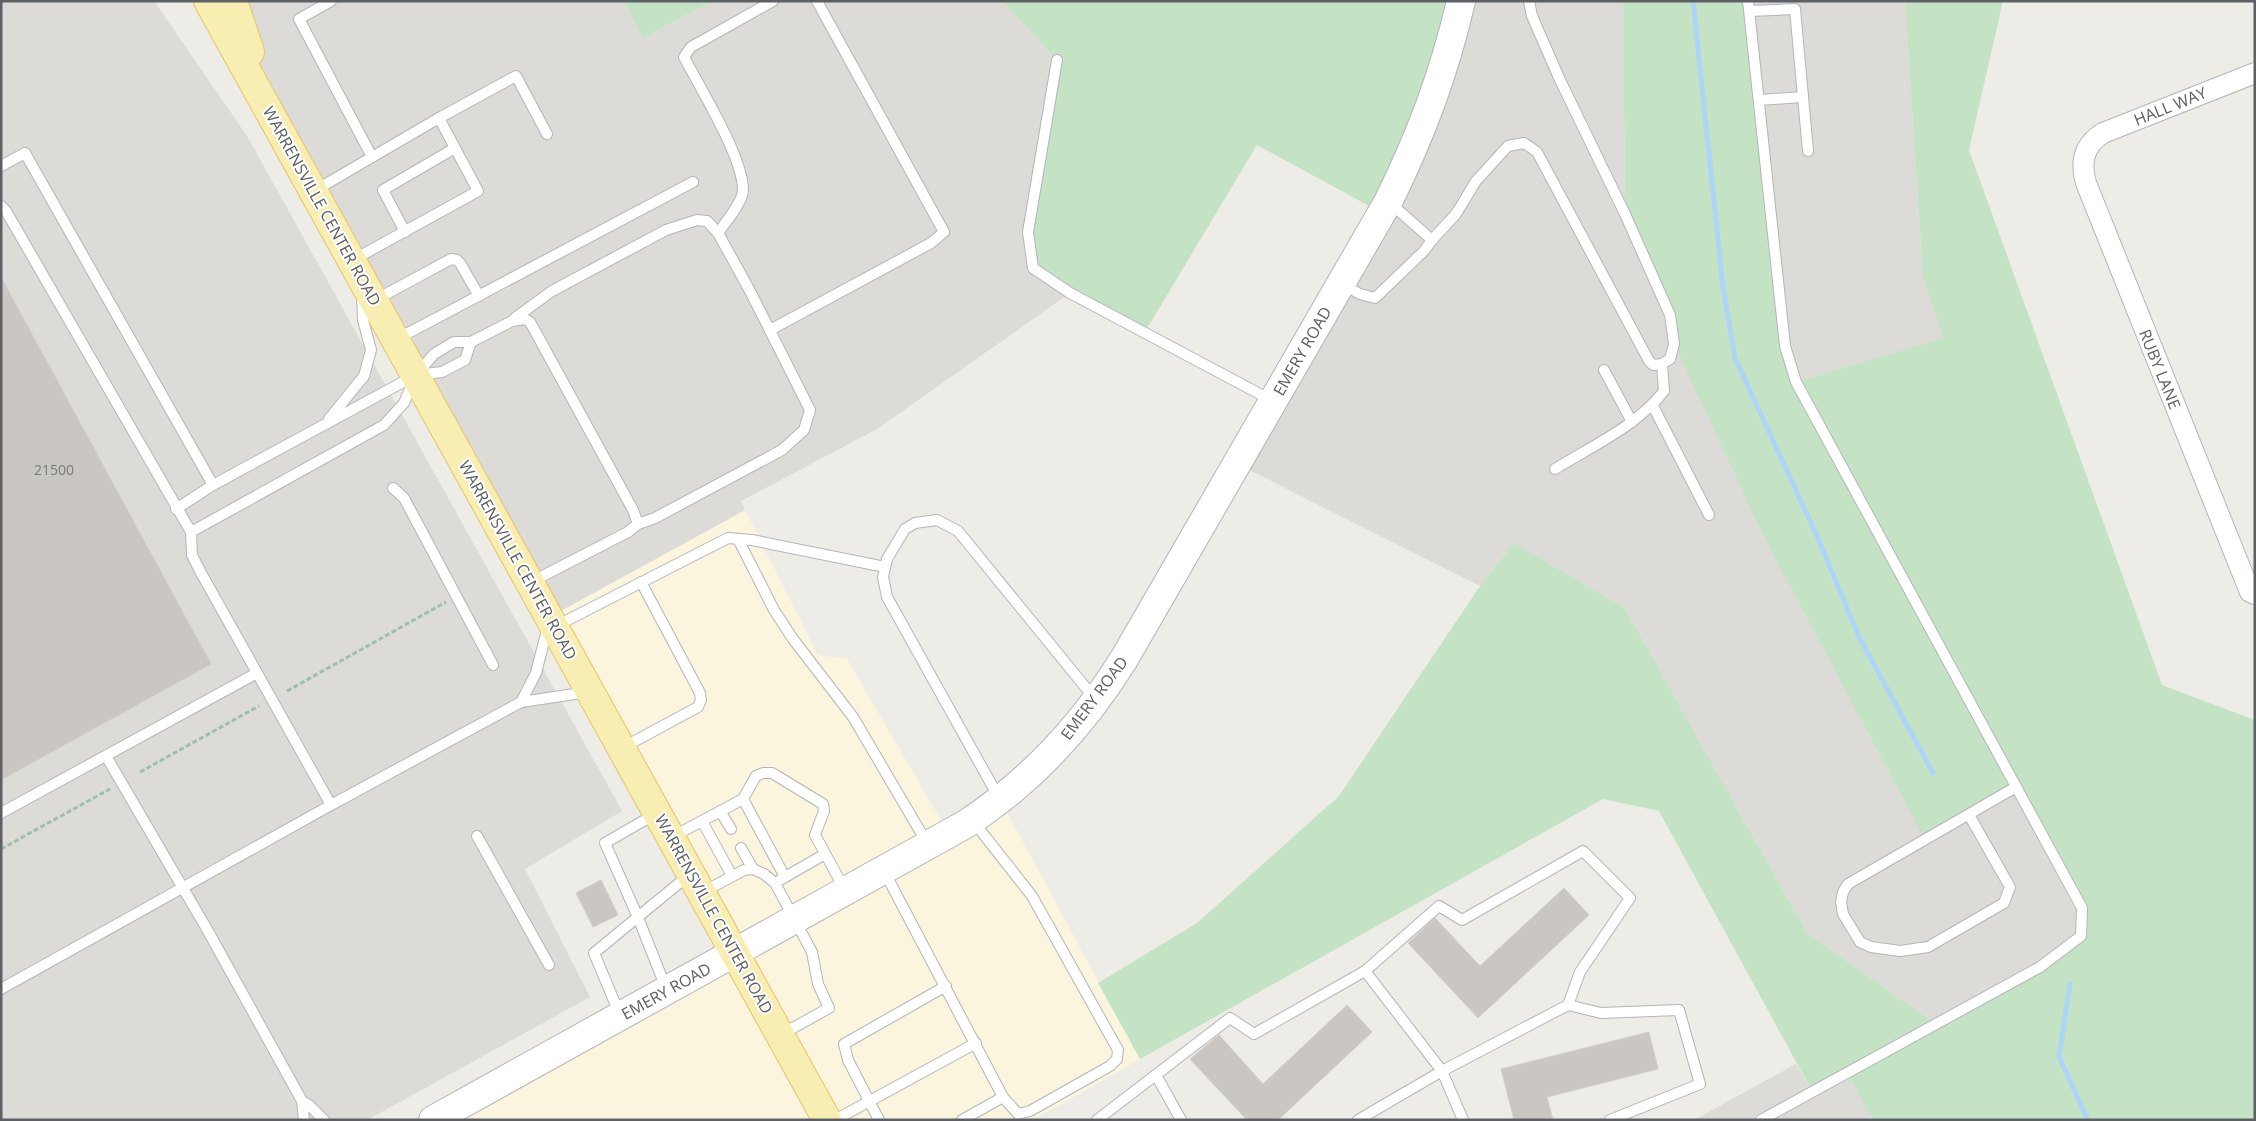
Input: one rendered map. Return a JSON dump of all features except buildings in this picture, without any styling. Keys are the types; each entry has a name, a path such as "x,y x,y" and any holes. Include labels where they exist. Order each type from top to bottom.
{"main road":[{"path":"195,1 228,38"},
{"name":"WARRENSVILLE CENTER ROAD","path":"208,1 827,1120"},
{"path":"233,1 270,112"}],"street":[{"name":"EMERY ROAD","path":"433,1120 973,820 1001,801 1027,778 1060,744 1096,700 1126,656 1388,202 1427,118 1446,59 1461,1"},
{"name":"HALL WAY","path":"2089,145 2103,133 2255,73"},
{"name":"RUBY LANE","path":"2089,145 2082,164 2086,183 2252,593"}],"lane":[{"path":"331,1 299,19 372,157"},
{"path":"718,232 733,211 743,192 739,164 684,57 691,47 773,1"},
{"path":"770,330 931,243 944,232 817,1"},
{"path":"1341,284 1360,294 1375,298 1424,251 1456,214 1476,181 1508,146 1524,143 1536,152 1649,361 1653,365 1662,364 1670,359 1674,344 1670,315 1625,214 1556,70 1532,16 1529,1"},
{"path":"1761,1120 2040,968 2081,936 2082,908 1796,382 1785,346 1749,6 1795,9 1808,151"},
{"path":"1057,60 1028,232 1033,268 1070,293 1273,401"},
{"path":"314,191 439,118 516,76 548,134"},
{"path":"1759,100 1803,97"},
{"path":"323,425 364,376 371,350 363,320 363,279 405,232 478,191 439,118"},
{"path":"405,232 383,190 455,148"},
{"path":"1,166 25,153 213,485"},
{"path":"396,340 693,182"},
{"path":"1388,202 1432,240"},
{"path":"1,206 6,211 176,509 191,532 192,555 200,571 331,805"},
{"path":"191,532 384,425 404,403 416,375 434,354 454,342 471,342 512,320 552,291 666,230 697,220 707,221 718,232 810,410 804,430 782,450 530,582"},
{"path":"363,279 450,259 457,260 479,296"},
{"path":"512,320 525,318 530,322 633,510 638,524"},
{"path":"176,509 213,485 416,375 442,372 465,360 471,342"},
{"path":"1555,469 1632,422 1653,406 1664,391 1662,364"},
{"path":"1604,370 1632,422"},
{"path":"1653,406 1710,515"},
{"path":"393,488 404,498 493,665"},
{"path":"1001,801 887,597 883,577 885,568 905,529 915,523 937,520 958,531 1096,700"},
{"path":"520,702 536,673 552,622 641,582 728,538 752,540 885,568"},
{"path":"738,539 774,610 793,639 853,717 929,846"},
{"path":"622,748 698,707 701,700 700,693 641,582"},
{"path":"1,813 257,673"},
{"path":"1,989 520,702 591,692"},
{"path":"106,756 183,888 302,1101 324,1120"},
{"path":"672,838 743,799 756,776 763,773 772,773 823,804 824,811 815,835 846,892"},
{"path":"1968,815 2010,887 2004,903 1928,947 1900,951 1871,947 1860,942 1843,914 1841,902 1843,892 1848,884 2016,787"},
{"path":"743,799 785,877"},
{"path":"720,810 731,829"},
{"path":"658,812 605,843 637,916 666,990"},
{"path":"702,820 732,876"},
{"path":"884,871 1003,1096 1018,1114 1030,1111 1110,1066 1117,1059 1118,1050 1032,896 973,820"},
{"path":"477,836 549,965"},
{"path":"741,848 753,869"},
{"path":"1097,1120 1230,1018 1254,1034 1365,971 1439,906 1462,920 1583,851 1630,898 1580,972 1568,1005"},
{"path":"775,883 825,854"},
{"path":"621,1016 594,953 637,916 697,882 732,876 744,870 753,869 764,874 775,883 812,952 818,984 829,1008 781,1035"},
{"path":"1365,971 1442,1071 1463,1120"},
{"path":"879,1120 868,1102 848,1060 844,1044 946,986"},
{"path":"1358,1120 1442,1071 1568,1005 1601,1013 1679,1010 1700,1084 1610,1120"},
{"path":"835,1120 976,1042"},
{"path":"1156,1076 1181,1120"},
{"path":"962,1120 1003,1096"},
{"path":"302,1101 304,1120"}],"path":[{"path":"287,691 448,601"},
{"path":"140,772 259,706"},
{"path":"1,849 111,789"}],"shaded area":[{"path":"1,1 154,1 247,136 622,811 525,869 590,997 367,1120 1,1120"},
{"path":"233,1 624,1 643,38 713,1 1002,1 1057,60 1070,293 877,429 741,501 745,510 550,617 270,112"},
{"path":"1461,1 1623,1 1625,214 2016,787 2082,908 2081,936 2040,967 1936,1024 1807,933 1625,608 1514,543 1480,586 1237,464 1382,213"},
{"path":"1748,1 1905,1 1923,279 1945,338 1796,382 1785,346"},
{"path":"745,510 818,655 847,659 949,834 1001,801 1140,1059 1033,1120 433,1120 735,952 550,617"},
{"path":"1796,1064 1812,1091 1847,1072 1873,1120 1694,1120"}],"green space":[{"path":"624,1 713,1 643,38"},
{"path":"1002,1 1461,1 1382,213 1257,145 1145,332 1033,268 1028,232 1057,60"},
{"path":"1623,1 1748,1 1785,346 1796,382 1944,338 1923,279 1905,1 2003,1 1969,150 2162,685 2255,720 2255,1120 1873,1120 1847,1072 1812,1091 1659,811 1603,799 1140,1059 1098,983 1197,923 1339,796 1480,586 1514,543 1625,608 1807,933 1936,1024 2040,967 2081,936 2082,908 2016,787 1925,840 1764,537 1674,344 1670,315 1625,214"}],"waterway":[{"path":"1693,1 1723,287 1735,358 1817,536 1859,637 1933,773"},
{"path":"2070,984 2059,1057 2088,1120"}]}
